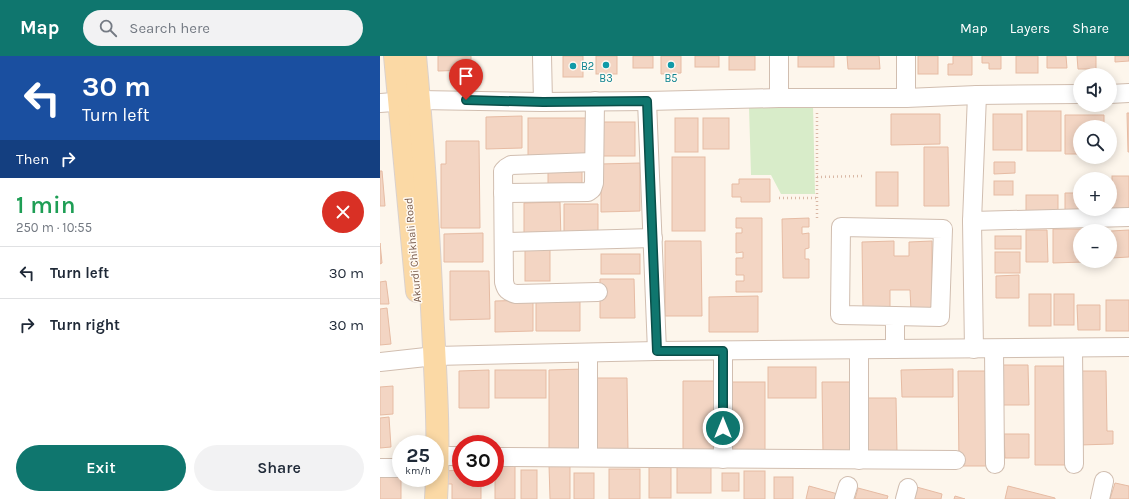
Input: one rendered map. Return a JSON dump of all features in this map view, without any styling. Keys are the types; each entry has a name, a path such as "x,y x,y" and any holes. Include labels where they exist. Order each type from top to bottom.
{"main road":[{"path":"395,56 400,101 427,212 430,435"},
{"path":"400,101 415,56"},
{"path":"423,487 423,499"},
{"path":"435,487 436,499"}],"street":[{"path":"542,56 543,102"},
{"path":"779,56 779,98"},
{"path":"906,56 906,98"},
{"path":"1117,94 1129,93"},
{"path":"400,101 647,101 779,98 906,98 977,95 1073,94"},
{"path":"974,349 972,221 977,95"},
{"path":"503,193 588,192 592,189 594,183 595,101"},
{"path":"647,101 657,351"},
{"path":"594,162 510,165 503,171 504,282 506,289 516,294 598,292"},
{"path":"972,221 1129,217"},
{"path":"841,227 943,229 940,317 895,316 840,315 841,227"},
{"path":"504,242 653,238"},
{"path":"895,316 895,349"},
{"path":"380,362 428,357 657,351 1129,347"},
{"path":"1073,348 1074,464"},
{"path":"994,349 995,464"},
{"path":"859,350 859,460"},
{"path":"723,351 723,459"},
{"path":"588,353 588,458"},
{"path":"504,456 956,460"},
{"path":"380,468 392,468"},
{"path":"1100,499 1104,481"}],"path":[{"path":"817,98 818,219"},
{"path":"817,176 863,176"},
{"path":"779,198 817,198"}],"green space":[{"path":"813,105 815,194 781,194 771,175 751,175 749,107"}],"building":[{"path":"438,56 471,56 471,70 438,71"},
{"name":"B2","path":"563,56 583,56 583,77 563,77"},
{"name":"B3","path":"596,56 617,56 617,74 596,74"},
{"path":"633,56 653,56 653,68 633,68"},
{"name":"B5","path":"661,56 681,56 681,73 661,74"},
{"path":"695,56 719,56 719,67 695,67"},
{"path":"729,56 755,56 755,70 729,70"},
{"path":"798,56 834,56 834,67 798,67"},
{"path":"847,56 879,56 880,69 848,69"},
{"path":"918,56 938,56 938,74 918,74"},
{"path":"953,56 972,56 972,75 948,75 948,64 953,64"},
{"path":"982,56 1001,56 1001,69 989,69 989,63 982,63"},
{"path":"1016,56 1038,56 1038,73 1016,73"},
{"path":"1047,56 1066,56 1067,68 1047,68"},
{"path":"1077,56 1096,56 1096,68 1078,68"},
{"path":"1115,56 1129,56 1129,61 1115,62"},
{"path":"1027,111 1061,111 1061,151 1027,151"},
{"path":"1127,113 1129,113 1129,152 1128,152"},
{"path":"891,114 940,114 940,144 891,145"},
{"path":"993,114 1022,114 1022,150 993,150"},
{"path":"1065,115 1104,115 1104,120 1073,120 1073,154 1065,154"},
{"path":"522,116 522,148 486,149 486,117"},
{"path":"528,118 587,118 587,157 528,157"},
{"path":"675,118 698,118 698,152 675,152"},
{"path":"703,118 729,118 729,149 703,149"},
{"path":"596,122 635,122 635,156 596,156"},
{"path":"446,141 479,141 480,228 441,228 441,164 446,164"},
{"path":"924,147 948,147 949,206 924,206"},
{"path":"672,157 705,157 705,231 672,231"},
{"path":"994,162 1015,162 1015,173 994,174"},
{"path":"640,163 640,211 601,212 601,164"},
{"path":"548,167 582,167 582,189 548,189"},
{"path":"380,171 382,171 385,206 380,206"},
{"path":"876,172 898,172 898,206 876,206"},
{"path":"1117,176 1129,176 1129,213 1117,213"},
{"path":"739,179 770,179 770,202 741,202 741,197 732,197 732,184 739,184"},
{"path":"994,181 1013,181 1013,195 994,195"},
{"path":"1065,193 1073,193 1073,215 1065,216"},
{"path":"1026,195 1058,195 1058,216 1026,216"},
{"path":"560,202 561,240 524,240 524,203"},
{"path":"564,204 598,204 598,237 564,238"},
{"path":"736,218 762,218 762,292 736,292 736,281 744,281 744,275 736,275 736,258 743,258 743,252 736,253 736,233 742,233 742,228 736,228"},
{"path":"809,218 809,227 802,227 802,234 809,233 809,248 805,249 805,259 809,259 809,278 783,278 782,219"},
{"path":"1053,229 1073,229 1073,262 1053,263"},
{"path":"1026,230 1047,230 1048,262 1026,262"},
{"path":"1129,230 1129,257 1117,258 1117,231"},
{"path":"483,233 483,262 444,262 444,234"},
{"path":"995,236 1021,236 1021,249 995,249"},
{"path":"665,241 701,241 702,316 665,316"},
{"path":"894,241 894,256 909,256 909,242 932,241 932,311 911,311 910,290 890,290 890,311 863,311 862,242"},
{"path":"380,243 382,263 380,264"},
{"path":"525,248 550,248 550,281 525,281"},
{"path":"995,252 1020,252 1020,273 995,273"},
{"path":"601,254 640,254 640,274 601,274"},
{"path":"450,271 489,271 490,319 450,320"},
{"path":"1019,275 1019,298 996,298 996,276"},
{"path":"600,279 634,279 635,318 600,318"},
{"path":"386,281 389,304 380,304 380,282"},
{"path":"1029,294 1051,294 1051,326 1029,326"},
{"path":"1054,294 1074,294 1074,325 1054,325"},
{"path":"758,296 758,332 709,332 709,297"},
{"path":"533,300 533,331 495,332 495,301"},
{"path":"580,300 580,331 536,331 536,301"},
{"path":"1106,300 1129,300 1129,331 1106,331"},
{"path":"1077,305 1100,305 1100,330 1078,330"},
{"path":"387,308 391,344 380,345 380,309"},
{"path":"1001,365 1028,365 1029,405 1001,405"},
{"path":"1035,366 1068,366 1069,465 1035,465"},
{"path":"768,367 816,367 816,398 768,398"},
{"path":"584,369 584,454 549,454 549,370"},
{"path":"953,369 953,397 902,397 901,370"},
{"path":"489,370 489,408 459,408 459,371"},
{"path":"495,370 546,370 546,398 495,398"},
{"path":"958,371 989,371 990,466 959,466"},
{"path":"1079,371 1106,371 1107,431 1113,431 1113,444 1079,445"},
{"path":"591,378 627,378 628,451 592,451"},
{"path":"683,381 717,381 718,457 683,457"},
{"path":"726,382 765,382 765,454 726,454"},
{"path":"822,382 857,382 857,454 823,454"},
{"path":"393,386 393,414 380,415 380,387"},
{"path":"861,398 896,398 897,452 862,452"},
{"path":"389,417 391,447 380,448 380,418"},
{"path":"1004,434 1029,434 1029,458 1005,458"},
{"path":"649,463 671,463 671,498 649,498"},
{"path":"504,465 515,465 515,499 495,499 495,487 504,487"},
{"path":"549,465 570,465 570,499 550,499"},
{"path":"677,466 711,466 711,493 677,493"},
{"path":"609,469 640,469 640,499 609,499"},
{"path":"452,470 452,484 444,484 444,471"},
{"path":"521,470 537,470 537,499 521,499"},
{"path":"744,471 765,471 765,499 744,499"},
{"path":"574,473 594,473 594,499 574,499"},
{"path":"722,473 739,473 739,491 722,491"},
{"path":"380,474 392,474 392,487 401,487 401,499 380,499"},
{"path":"774,477 793,477 793,499 774,499"},
{"path":"1115,483 1129,486 1129,499 1110,499"},
{"path":"809,486 845,496 844,499 806,499"},
{"path":"913,486 942,494 941,499 909,499"},
{"path":"1008,486 1055,498 1055,499 1005,499"},
{"path":"452,487 481,487 481,499 452,499"},
{"path":"858,488 888,496 887,499 855,499"},
{"path":"955,496 965,499 954,499"}],"place":[{"name":"B3","path":"606,65"},
{"name":"B5","path":"671,65"},
{"name":"B2","path":"573,66"}],"route":[{"path":"466,100 543,102 647,101 657,351 723,351 723,428"}]}
